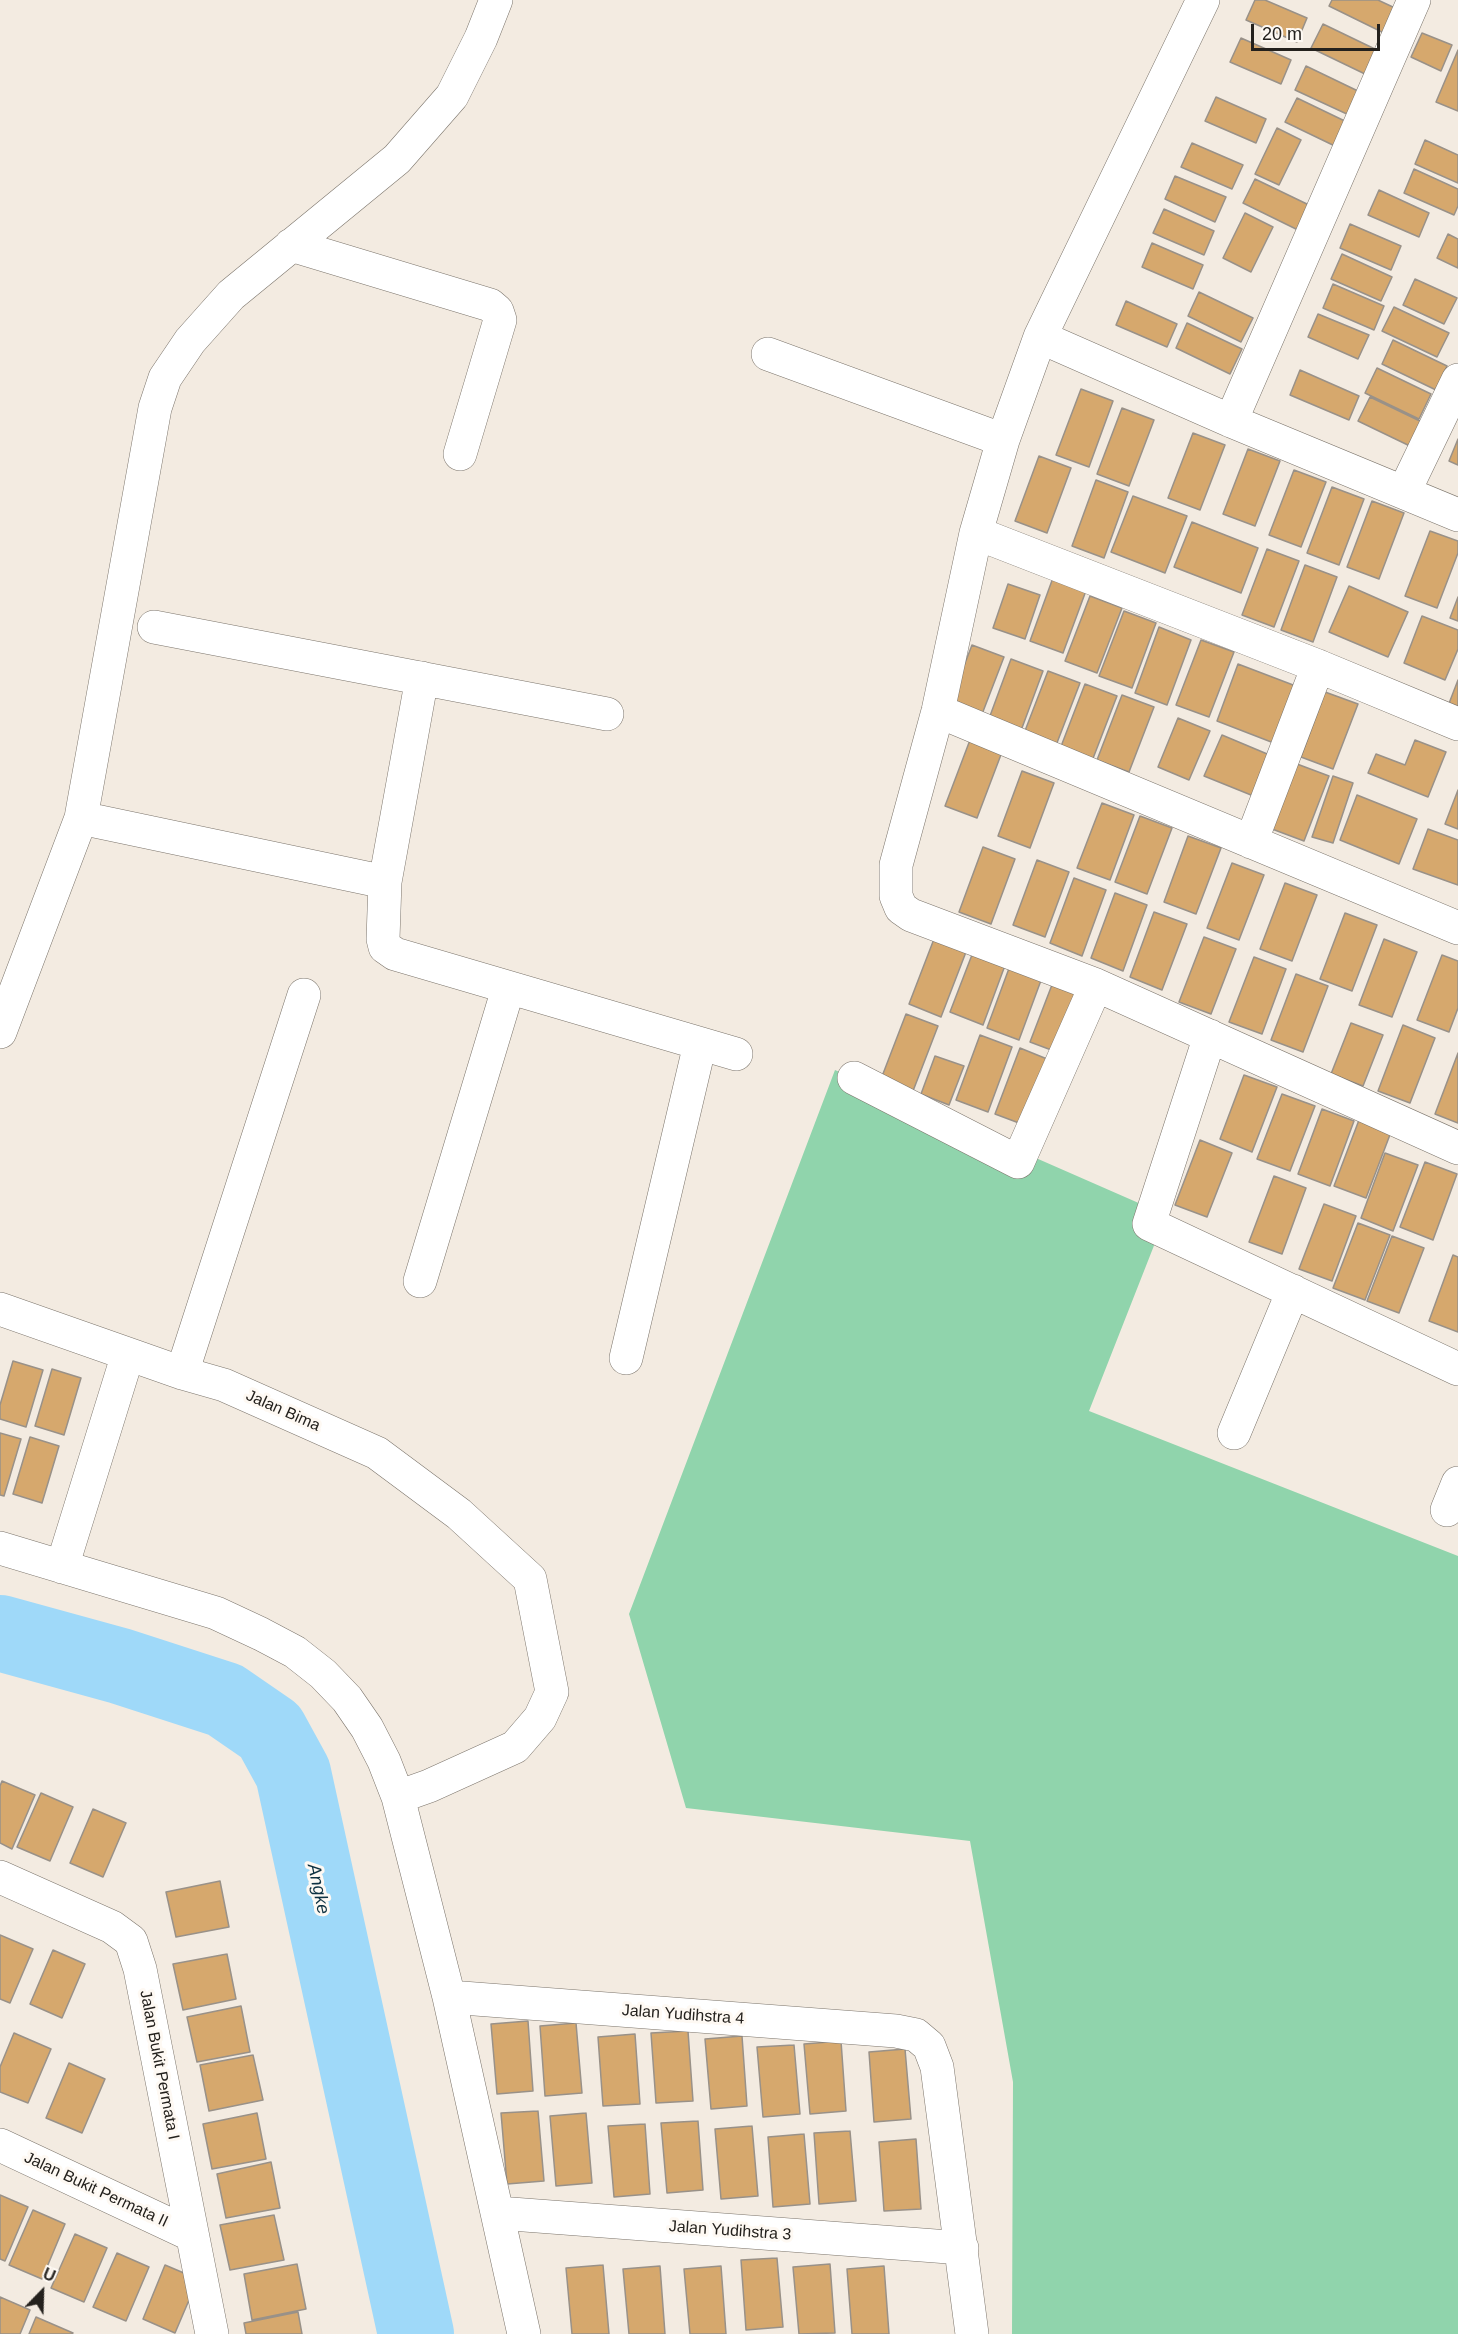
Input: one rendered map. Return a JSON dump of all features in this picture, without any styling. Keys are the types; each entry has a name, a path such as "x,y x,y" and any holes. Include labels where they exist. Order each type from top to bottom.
{"street":[{"path":"0,1032 81,818 155,408 165,378 190,341 231,295 397,159 452,96 481,38 496,0"},
{"path":"1203,0 1040,337 1003,440 976,533 938,711 896,865 896,896 902,908 911,915 1096,985 1458,1148"},
{"path":"1231,421 1414,0"},
{"path":"291,245 490,305 497,311 500,320 460,454"},
{"path":"1040,337 1231,421 1458,515"},
{"path":"768,354 1003,440"},
{"path":"1404,492 1458,380"},
{"path":"976,533 1318,666 1458,724"},
{"path":"154,627 607,714"},
{"path":"1251,842 1318,666"},
{"path":"422,678 385,882 383,939 385,947 395,954 508,989 736,1054"},
{"path":"938,711 1458,928"},
{"path":"81,818 385,882"},
{"path":"854,1078 1018,1162 1096,985"},
{"path":"420,1281 508,989"},
{"path":"182,1373 304,995"},
{"path":"1210,1036 1149,1224 1458,1369"},
{"path":"626,1358 700,1044"},
{"path":"1234,1433 1293,1291"},
{"name":"Jalan Bima","path":"0,1309 182,1373 224,1385 377,1453 459,1514 530,1579 552,1692 540,1718 515,1747 429,1786 398,1797"},
{"path":"62,1567 128,1354"},
{"path":"0,1548 216,1613 295,1652 323,1674 347,1699 367,1728 384,1761 398,1797 449,1997 524,2334"},
{"name":"Jalan Bukit Permata I","path":"0,1877 112,1927 131,1941 140,1970 212,2334"},
{"name":"Jalan Yudihstra 4","path":"449,1997 896,2031 916,2035 929,2046 937,2067 962,2248"},
{"name":"Jalan Bukit Permata II","path":"0,2145 192,2235"},
{"name":"Jalan Yudihstra 3","path":"498,2213 962,2248"},
{"path":"962,2248 972,2334"}],"green space":[{"path":"835,1070 1166,1215 1089,1411 1458,1556 1458,2334 1012,2334 1013,2082 970,1841 686,1808 629,1614"}],"building":[{"path":"1255,0 1265,0 1307,18 1297,42 1246,20"},
{"path":"1332,0 1378,0 1395,8 1384,33 1329,6"},
{"path":"1323,24 1377,50 1365,74 1311,48"},
{"path":"1422,33 1452,45 1441,71 1411,57"},
{"path":"1241,38 1291,60 1281,84 1230,62"},
{"path":"1458,50 1458,111 1436,102"},
{"path":"1306,66 1360,92 1349,115 1295,90"},
{"path":"1216,97 1266,119 1256,143 1205,121"},
{"path":"1297,98 1351,124 1339,148 1285,122"},
{"path":"1277,128 1301,140 1279,185 1255,174"},
{"path":"1425,140 1458,155 1458,183 1415,164"},
{"path":"1192,143 1243,165 1232,189 1181,167"},
{"path":"1414,169 1458,189 1458,206 1454,215 1404,193"},
{"path":"1175,176 1226,197 1215,222 1165,199"},
{"path":"1255,179 1309,205 1298,230 1243,203"},
{"path":"1379,190 1429,213 1419,237 1368,215"},
{"path":"1164,209 1214,231 1204,255 1153,233"},
{"path":"1245,213 1273,227 1251,272 1223,258"},
{"path":"1350,224 1401,246 1391,270 1340,248"},
{"path":"1448,234 1458,239 1458,268 1437,258"},
{"path":"1152,243 1203,265 1193,289 1142,267"},
{"path":"1342,254 1392,277 1381,301 1331,279"},
{"path":"1415,279 1457,298 1444,324 1403,305"},
{"path":"1333,284 1384,306 1374,330 1323,308"},
{"path":"1199,292 1253,318 1241,342 1188,316"},
{"path":"1126,301 1177,324 1167,347 1116,325"},
{"path":"1394,307 1449,333 1437,357 1382,331"},
{"path":"1318,314 1369,335 1358,359 1308,337"},
{"path":"1187,323 1242,349 1230,374 1176,348"},
{"path":"1393,340 1447,366 1436,390 1382,364"},
{"path":"1377,368 1431,394 1419,419 1365,393"},
{"path":"1300,370 1359,396 1349,420 1290,395"},
{"path":"1081,389 1113,401 1089,467 1056,455"},
{"path":"1370,397 1424,423 1412,447 1358,421"},
{"path":"1122,408 1154,420 1129,486 1097,474"},
{"path":"1193,433 1225,445 1200,510 1168,498"},
{"path":"1458,439 1458,465 1449,461"},
{"path":"1248,449 1280,461 1255,526 1223,514"},
{"path":"1039,456 1071,468 1047,533 1015,521"},
{"path":"1294,470 1326,482 1301,547 1269,535"},
{"path":"1096,480 1128,492 1104,558 1072,546"},
{"path":"1332,487 1364,499 1339,565 1307,553"},
{"path":"1133,496 1187,516 1165,573 1111,552"},
{"path":"1372,501 1404,513 1379,579 1347,567"},
{"path":"1192,522 1258,548 1241,593 1174,567"},
{"path":"1430,531 1458,541 1458,553 1437,608 1405,596"},
{"path":"1267,549 1299,561 1274,627 1242,615"},
{"path":"1305,565 1337,577 1313,642 1281,630"},
{"path":"1054,575 1087,588 1063,653 1030,641"},
{"path":"1008,584 1040,595 1025,639 993,628"},
{"path":"1349,586 1408,612 1388,657 1329,632"},
{"path":"1090,596 1122,608 1097,673 1065,661"},
{"path":"1458,597 1458,621 1450,618"},
{"path":"1124,611 1156,623 1132,688 1099,676"},
{"path":"1422,616 1458,630 1458,649 1445,680 1404,663"},
{"path":"1159,627 1191,640 1167,705 1135,693"},
{"path":"1201,640 1234,652 1209,717 1176,705"},
{"path":"972,645 1004,657 979,722 947,710"},
{"path":"1011,659 1043,671 1019,736 987,724"},
{"path":"1238,664 1301,688 1279,745 1217,721"},
{"path":"1048,671 1080,683 1055,748 1023,736"},
{"path":"1458,680 1458,710 1448,706"},
{"path":"1085,684 1117,696 1092,761 1060,749"},
{"path":"1325,692 1358,704 1333,769 1301,757"},
{"path":"1122,695 1154,707 1129,772 1097,760"},
{"path":"1178,718 1210,731 1189,780 1158,767"},
{"path":"1222,735 1272,756 1256,797 1204,776"},
{"path":"970,740 1002,752 977,818 945,806"},
{"path":"1415,740 1446,752 1428,797 1368,773 1376,754 1405,765"},
{"path":"1297,764 1329,776 1304,841 1272,829"},
{"path":"1022,771 1054,783 1030,848 998,836"},
{"path":"1333,776 1353,783 1333,843 1312,837"},
{"path":"1458,790 1458,829 1445,824"},
{"path":"1357,795 1417,819 1399,864 1340,840"},
{"path":"1102,803 1134,815 1110,880 1077,868"},
{"path":"1140,816 1172,828 1147,894 1115,882"},
{"path":"1428,829 1458,840 1458,885 1413,869"},
{"path":"1188,836 1221,848 1196,914 1164,902"},
{"path":"983,847 1015,859 991,924 959,912"},
{"path":"1037,860 1069,872 1045,937 1013,925"},
{"path":"1232,863 1264,875 1239,940 1207,928"},
{"path":"1074,878 1106,890 1082,956 1050,943"},
{"path":"1285,883 1317,895 1292,961 1260,949"},
{"path":"1115,893 1147,905 1123,971 1091,958"},
{"path":"1154,912 1187,924 1162,990 1130,977"},
{"path":"1345,913 1377,925 1352,991 1320,979"},
{"path":"1204,937 1236,949 1211,1014 1179,1002"},
{"path":"934,939 966,952 941,1017 909,1004"},
{"path":"1384,939 1417,952 1392,1017 1359,1005"},
{"path":"975,947 1007,960 983,1025 950,1012"},
{"path":"1442,955 1458,961 1458,1008 1449,1032 1417,1020"},
{"path":"1254,957 1286,969 1262,1034 1229,1022"},
{"path":"1011,963 1043,975 1019,1040 987,1028"},
{"path":"1296,974 1328,986 1303,1052 1271,1040"},
{"path":"1055,977 1087,989 1062,1054 1030,1042"},
{"path":"906,1014 938,1026 913,1091 881,1079"},
{"path":"1351,1023 1383,1035 1363,1086 1331,1074"},
{"path":"1403,1025 1435,1038 1410,1103 1378,1091"},
{"path":"980,1035 1012,1047 988,1112 956,1100"},
{"path":"1020,1048 1052,1061 1027,1126 995,1114"},
{"path":"1458,1053 1458,1123 1435,1114"},
{"path":"935,1056 964,1066 949,1105 921,1094"},
{"path":"1244,1075 1277,1087 1252,1152 1220,1139"},
{"path":"1282,1094 1315,1106 1290,1171 1257,1159"},
{"path":"1322,1109 1354,1121 1330,1186 1298,1174"},
{"path":"1359,1120 1391,1132 1366,1198 1334,1186"},
{"path":"1200,1140 1232,1153 1207,1217 1175,1205"},
{"path":"1385,1153 1418,1165 1393,1231 1361,1218"},
{"path":"1425,1162 1457,1174 1433,1240 1400,1227"},
{"path":"1274,1176 1306,1188 1282,1254 1249,1242"},
{"path":"1324,1204 1356,1216 1332,1281 1299,1269"},
{"path":"1358,1223 1390,1235 1365,1300 1333,1288"},
{"path":"1392,1236 1424,1248 1399,1313 1367,1301"},
{"path":"1453,1255 1458,1257 1458,1332 1429,1321"},
{"path":"13,1361 43,1370 26,1427 0,1419 0,1405"},
{"path":"52,1369 81,1378 64,1435 35,1426"},
{"path":"0,1433 21,1439 4,1496 0,1495"},
{"path":"30,1437 59,1446 42,1503 13,1494"},
{"path":"2,1781 35,1795 12,1849 0,1843 0,1786"},
{"path":"41,1793 73,1807 50,1861 17,1847"},
{"path":"93,1809 126,1823 103,1877 70,1863"},
{"path":"220,1881 229,1927 176,1937 166,1892"},
{"path":"0,1935 33,1949 10,2003 0,1999"},
{"path":"53,1950 85,1964 62,2018 30,2004"},
{"path":"227,1954 236,1999 183,2010 173,1964"},
{"path":"241,2006 250,2052 197,2062 187,2017"},
{"path":"528,2021 533,2091 497,2094 491,2024"},
{"path":"576,2023 582,2093 545,2096 540,2026"},
{"path":"688,2031 693,2101 656,2103 651,2033"},
{"path":"14,2033 51,2049 28,2103 0,2092 0,2067"},
{"path":"635,2034 640,2104 603,2106 598,2037"},
{"path":"742,2036 747,2106 711,2109 705,2039"},
{"path":"841,2041 846,2111 810,2114 804,2044"},
{"path":"794,2045 800,2114 763,2117 757,2047"},
{"path":"905,2049 911,2119 874,2122 869,2052"},
{"path":"253,2055 263,2100 209,2111 200,2065"},
{"path":"69,2063 105,2079 82,2133 46,2118"},
{"path":"538,2111 544,2181 507,2184 501,2113"},
{"path":"257,2113 266,2159 212,2169 203,2124"},
{"path":"586,2113 592,2183 556,2186 550,2116"},
{"path":"698,2121 703,2190 667,2193 661,2123"},
{"path":"645,2124 650,2194 614,2197 608,2126"},
{"path":"752,2126 758,2196 721,2199 715,2129"},
{"path":"850,2131 856,2201 819,2204 814,2133"},
{"path":"804,2134 810,2204 773,2207 768,2137"},
{"path":"916,2139 921,2209 884,2211 879,2142"},
{"path":"271,2162 280,2208 226,2218 217,2174"},
{"path":"0,2195 28,2207 5,2261 0,2259"},
{"path":"33,2210 65,2224 42,2279 9,2265"},
{"path":"274,2215 284,2260 230,2270 220,2225"},
{"path":"75,2234 107,2248 84,2302 51,2288"},
{"path":"117,2253 149,2267 126,2321 93,2307"},
{"path":"777,2258 783,2327 746,2330 741,2260"},
{"path":"297,2264 306,2309 252,2320 244,2274"},
{"path":"830,2264 835,2333 799,2334 793,2267"},
{"path":"165,2265 198,2279 175,2333 143,2319"},
{"path":"603,2265 609,2334 572,2334 566,2268"},
{"path":"660,2266 665,2334 629,2334 623,2269"},
{"path":"721,2266 726,2334 690,2334 684,2269"},
{"path":"884,2266 889,2334 852,2334 847,2269"},
{"path":"0,2297 30,2310 20,2334 0,2334"},
{"path":"298,2312 302,2334 246,2334 244,2323"},
{"path":"36,2317 73,2333 29,2334"}],"waterway":[{"name":"Angke","path":"0,1633 120,1666 225,1700 270,1731 293,1773 416,2334"}]}
